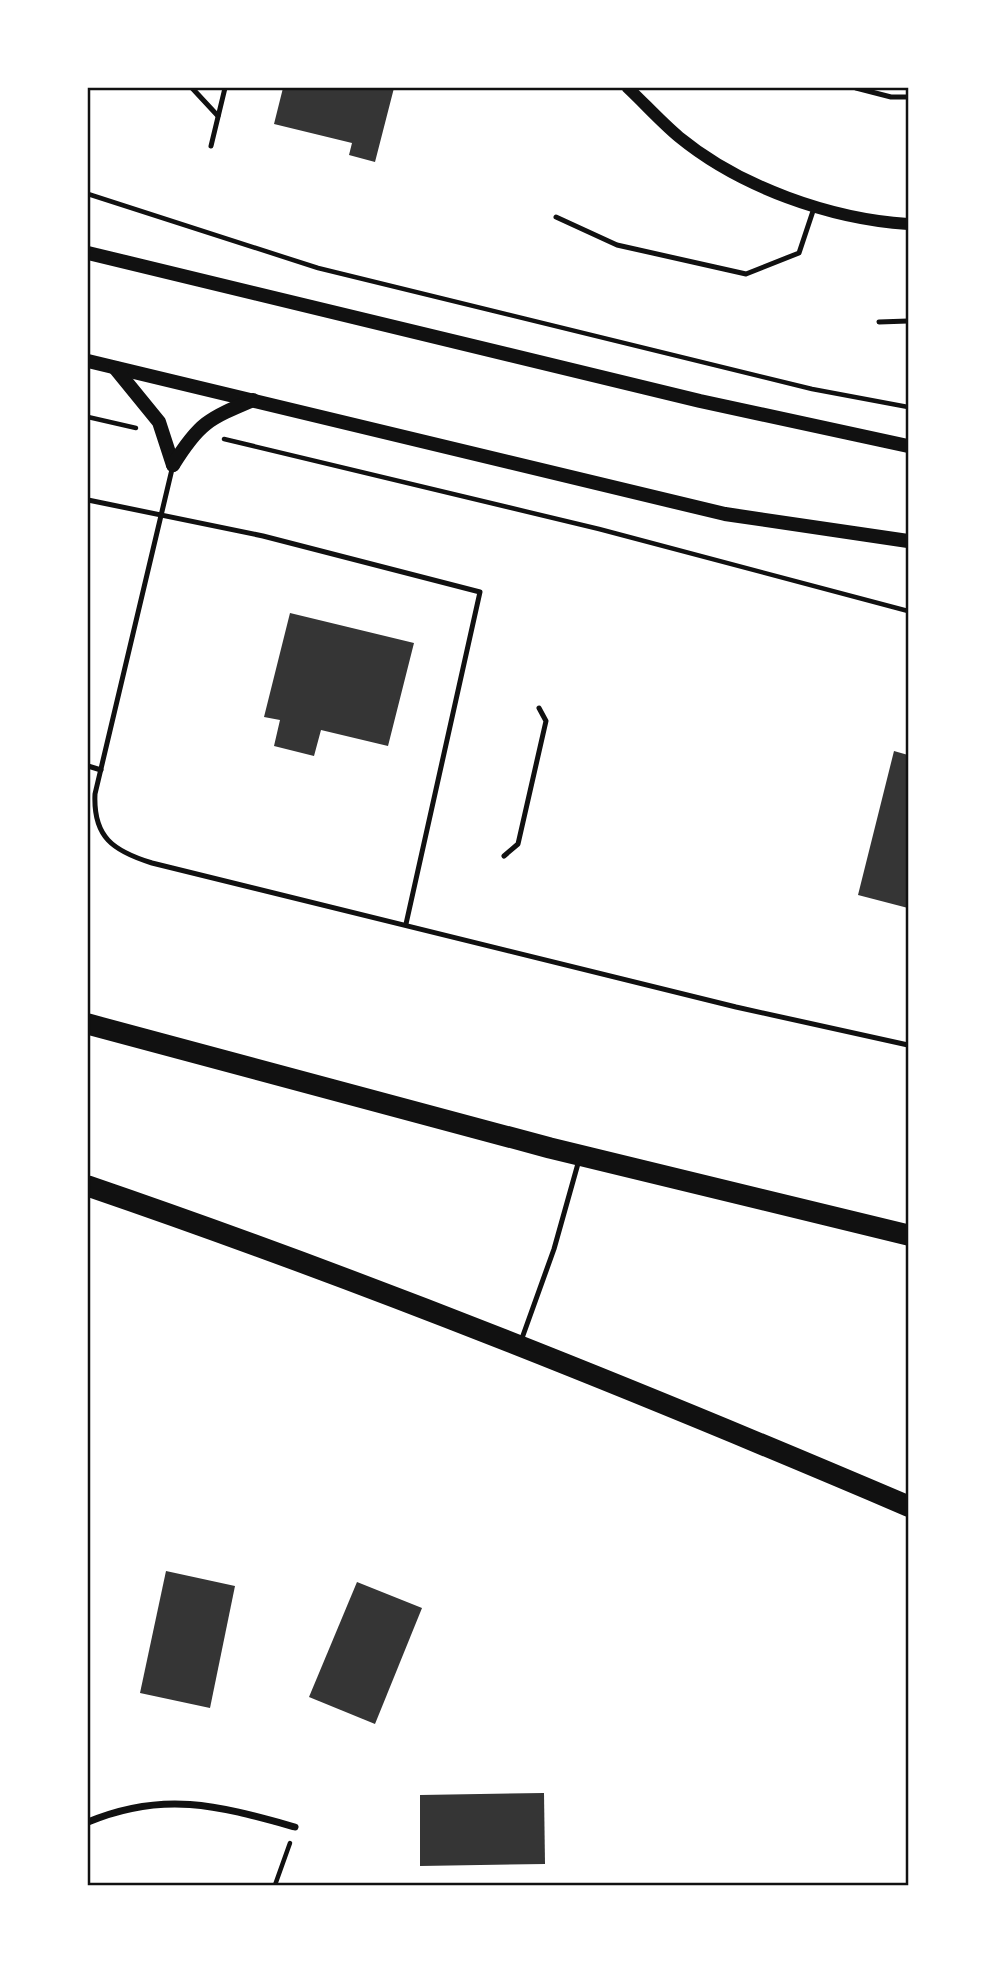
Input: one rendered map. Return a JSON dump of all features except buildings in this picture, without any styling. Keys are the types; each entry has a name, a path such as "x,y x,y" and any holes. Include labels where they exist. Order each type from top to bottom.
{"highway":[{"path":"88,1024 580,1156 908,1235"},
{"path":"88,1186 269,1248 520,1344 908,1506"}],"main road":[{"path":"88,253 700,401 908,446"},
{"path":"88,361 725,514 908,541"},
{"path":"115,368 159,422 173,465"},
{"path":"173,465 195,432 213,416 253,400"}],"street":[{"path":"628,88 680,138 738,174 814,208 859,218 908,223"},
{"path":"88,1822 140,1805 173,1801 247,1814 295,1828"}],"lane":[{"path":"192,88 218,116"},
{"path":"211,146 225,88"},
{"path":"856,88 891,97 908,97"},
{"path":"556,217 617,244 746,274 799,253 814,208"},
{"path":"879,322 908,321"},
{"path":"173,465 101,770 94,813 100,832 130,856 736,1007 908,1045"},
{"path":"88,500 160,517 263,536 480,592 406,924"},
{"path":"504,856 518,844 546,720 539,708"},
{"path":"88,766 101,770"},
{"path":"520,1344 554,1249 580,1156"}],"path":[{"path":"88,194 318,268 811,389 908,407"},
{"path":"88,416 163,435"},
{"path":"195,432 599,529 908,611"},
{"path":"275,1885 295,1828"}]}
